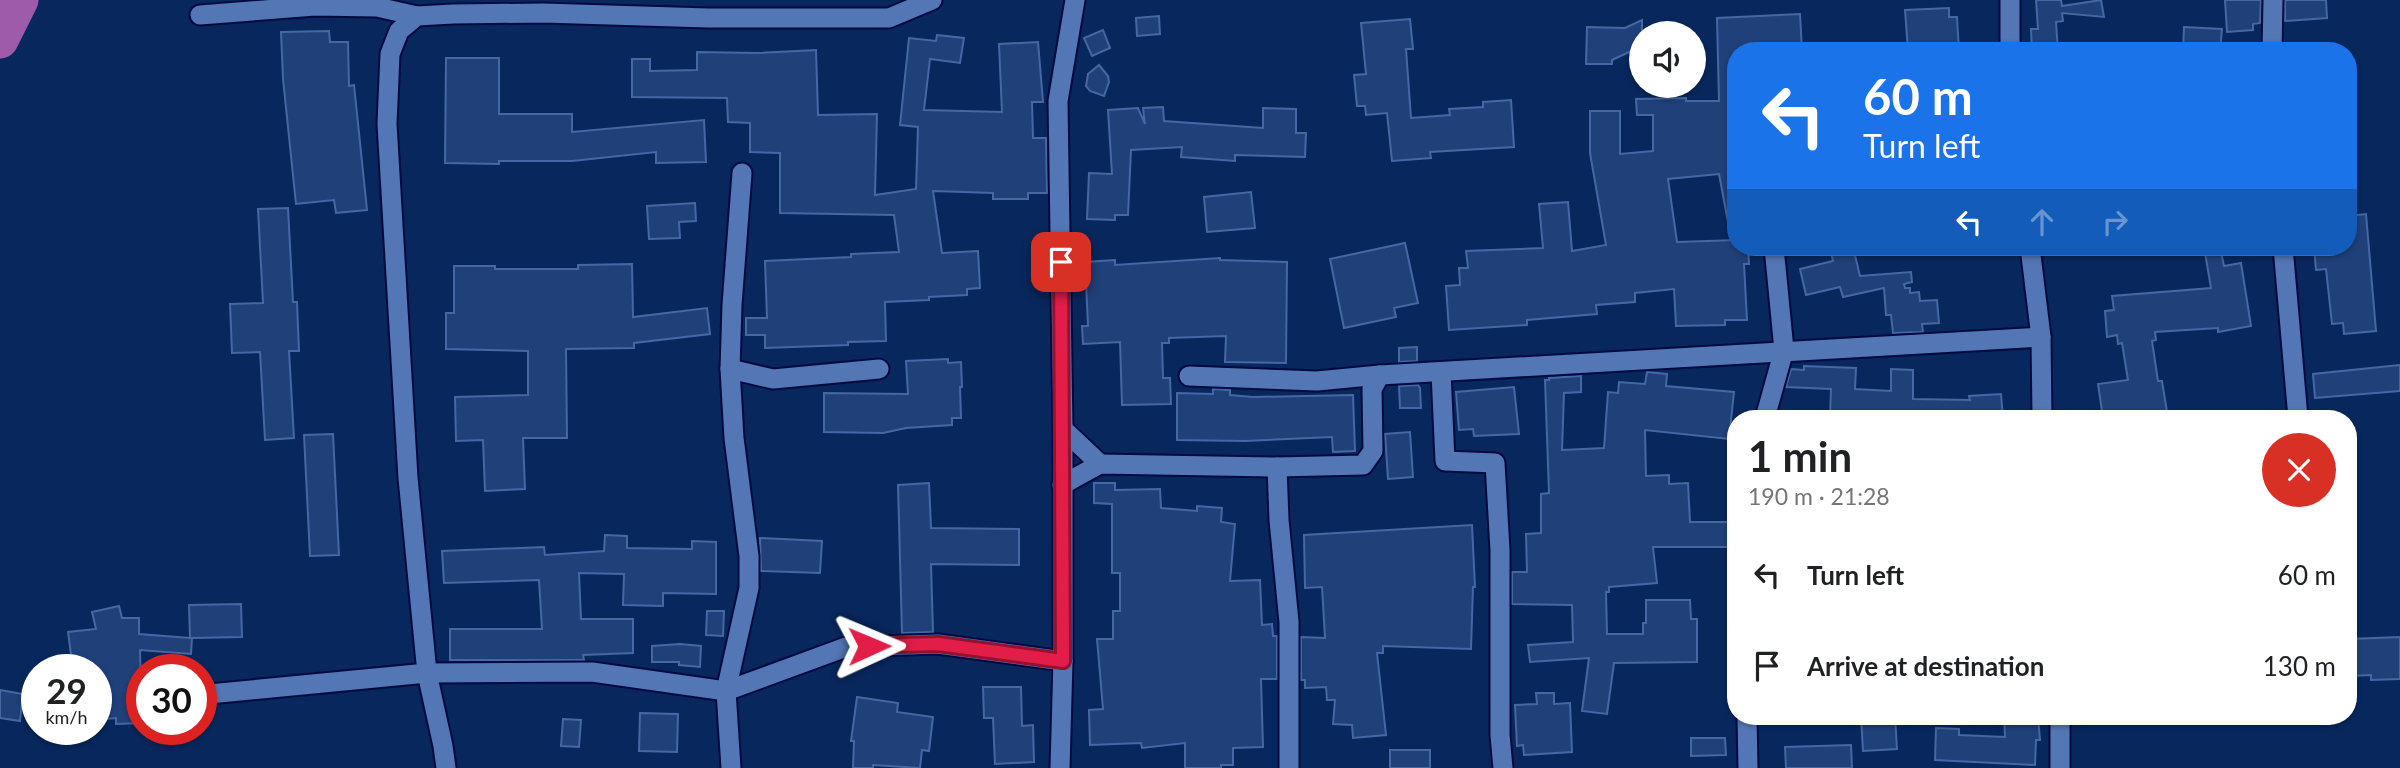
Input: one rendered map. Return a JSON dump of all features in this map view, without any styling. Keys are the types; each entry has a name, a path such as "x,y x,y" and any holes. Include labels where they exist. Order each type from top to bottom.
{"street":[{"path":"200,15 315,6 377,7 417,16 543,13 708,18 852,9 888,18 932,0"},
{"path":"1060,768 1063,429 1058,101 1075,0"},
{"path":"2010,0 2010,42"},
{"path":"2272,42 2273,0"},
{"path":"417,16 399,31 390,54 387,124 408,478 427,673 446,768"},
{"path":"731,768 726,691 749,588 730,369 741,173"},
{"path":"1767,410 1784,350 1774,256"},
{"path":"2031,256 2040,337 2042,410"},
{"path":"2284,256 2297,410"},
{"path":"1189,376 1317,381 1784,350 2040,337"},
{"path":"730,369 773,379 879,369"},
{"path":"1441,372 1445,461 1495,463 1500,550 1500,723 1503,768"},
{"path":"1062,485 1100,464 1277,467 1363,465 1373,451 1372,389 1380,375"},
{"path":"1063,429 1100,464"},
{"path":"1277,467 1289,622 1289,768"},
{"path":"217,693 427,673 592,673 726,691 846,647 938,644 1063,661"},
{"path":"1748,725 1748,768"},
{"path":"2060,725 2060,768"}],"building":[{"path":"2036,0 2061,0 2062,6 2101,0 2104,17 2062,13 2063,21 2056,22 2057,42 2032,42 2031,29 2038,29"},
{"path":"2225,0 2261,0 2260,23 2253,24 2253,30 2227,32"},
{"path":"2285,0 2326,0 2327,18 2285,21"},
{"path":"1949,8 1949,17 1957,17 1958,42 1907,42 1905,10"},
{"path":"1800,14 1802,42 1727,42 1727,217 1719,174 1668,179 1677,242 1727,240 1727,256 1749,256 1749,264 1744,264 1747,320 1725,320 1725,325 1676,326 1674,289 1635,293 1635,302 1596,305 1597,314 1527,320 1527,325 1449,330 1446,286 1460,285 1459,268 1468,268 1466,251 1543,248 1539,204 1568,202 1572,251 1606,245 1590,153 1590,111 1620,111 1620,154 1653,151 1653,115 1637,115 1636,99 1686,98 1686,101 1719,101 1717,18"},
{"path":"1159,16 1160,34 1137,36 1136,18"},
{"path":"1410,19 1413,49 1406,49 1411,118 1450,115 1449,109 1483,107 1483,102 1511,100 1514,147 1430,152 1431,158 1392,161 1387,113 1366,115 1365,106 1357,106 1354,75 1366,74 1361,23"},
{"path":"1629,26 1629,52 1612,60 1612,64 1586,64 1587,27"},
{"path":"2184,27 2222,29 2221,42 2183,42"},
{"path":"1103,30 1110,48 1092,56 1084,38"},
{"path":"329,31 330,42 348,42 349,86 354,85 367,210 336,213 334,200 296,204 281,32"},
{"path":"937,35 964,38 960,63 930,59 924,110 1002,112 999,44 1038,42 1043,102 1032,102 1033,138 1046,138 1047,193 1028,193 1028,199 993,199 993,193 933,191 942,253 978,251 980,288 967,289 967,295 885,302 886,341 765,348 765,335 746,335 746,318 767,318 765,261 899,252 894,215 780,213 780,153 750,152 750,123 728,122 727,98 632,97 632,59 650,59 650,71 697,70 697,52 816,50 818,115 877,114 875,195 916,189 918,127 900,125 909,38 936,41"},
{"path":"446,58 499,58 499,114 572,114 572,132 704,120 706,162 656,163 656,152 572,161 445,163"},
{"path":"1099,65 1108,76 1109,82 1104,96 1090,91 1086,86 1088,74"},
{"path":"1163,107 1164,121 1263,128 1263,108 1296,109 1296,133 1306,133 1305,157 1235,155 1235,161 1181,157 1182,147 1131,150 1128,215 1115,215 1115,220 1087,219 1089,173 1112,174 1108,110 1138,108 1145,124 1143,108"},
{"path":"1251,192 1255,228 1207,232 1204,197"},
{"path":"695,203 696,221 679,222 680,238 649,239 647,206"},
{"path":"288,208 293,302 297,302 299,351 289,351 294,438 265,440 260,352 232,353 230,304 263,303 258,209"},
{"path":"2366,214 2376,331 2344,334 2343,323 2332,324 2326,269 2316,270 2315,256 2357,256 2357,215"},
{"path":"1405,243 1418,303 1394,308 1396,317 1344,328 1330,259"},
{"path":"1832,256 1855,256 1860,276 1911,272 1912,282 1904,284 1905,288 1910,288 1910,293 1919,292 1920,301 1937,300 1939,323 1922,324 1923,332 1893,333 1891,315 1886,315 1884,288 1843,297 1840,287 1806,295 1800,269 1833,261"},
{"path":"2206,256 2222,256 2224,266 2241,263 2251,326 2218,332 2218,328 2155,332 2156,340 2152,341 2158,381 2162,381 2167,410 2102,410 2098,384 2128,380 2122,343 2118,344 2117,335 2107,337 2105,311 2114,310 2112,296 2211,288"},
{"path":"1220,258 1287,262 1286,363 1225,362 1226,336 1169,338 1169,343 1162,343 1163,378 1170,378 1171,404 1122,405 1120,342 1083,344 1082,326 1088,326 1085,262 1115,260 1115,265"},
{"path":"632,264 633,317 707,308 710,334 634,343 634,348 566,349 567,438 523,438 525,489 485,491 483,440 456,441 455,397 528,395 528,351 446,349 446,313 454,313 454,266 578,269 578,265"},
{"path":"1417,347 1417,361 1399,362 1399,348"},
{"path":"948,359 948,363 961,362 961,418 952,418 952,425 906,428 883,433 824,432 824,393 908,394 906,361"},
{"path":"2400,365 2400,391 2315,398 2313,374"},
{"path":"1804,366 1856,368 1855,389 1891,391 1891,369 1913,370 1913,399 1970,400 1969,396 2001,394 2002,410 1830,410 1831,389 1786,387 1791,369 1804,370"},
{"path":"1647,372 1667,374 1666,386 1734,392 1732,410 1727,410 1727,439 1645,430 1646,476 1669,475 1669,484 1688,483 1690,522 1727,522 1727,547 1653,547 1657,583 1609,587 1609,592 1606,592 1607,634 1643,634 1646,600 1690,600 1691,619 1697,619 1697,662 1614,663 1607,714 1582,711 1589,658 1530,662 1528,645 1573,642 1572,605 1512,604 1512,572 1527,572 1526,534 1541,533 1541,494 1549,493 1545,380 1581,376 1581,392 1564,393 1562,450 1604,448 1608,392 1618,393 1619,382 1645,384"},
{"path":"1418,385 1421,408 1400,408 1399,386"},
{"path":"1514,387 1519,434 1474,436 1473,429 1459,430 1456,392"},
{"path":"1213,389 1230,390 1230,395 1253,397 1353,395 1355,451 1333,452 1332,437 1245,441 1177,440 1177,393 1213,394"},
{"path":"1410,432 1413,477 1388,479 1385,434"},
{"path":"333,434 339,555 310,556 304,435"},
{"path":"929,483 931,528 1019,529 1019,565 931,564 933,632 902,633 898,485"},
{"path":"1094,483 1115,483 1115,490 1160,489 1161,508 1197,511 1197,506 1222,508 1221,522 1235,524 1230,581 1260,580 1262,625 1272,624 1273,636 1277,636 1277,679 1261,679 1263,747 1233,748 1233,765 1221,765 1221,768 1185,768 1185,743 1142,748 1141,743 1090,745 1089,710 1103,709 1097,639 1113,639 1113,611 1120,611 1120,573 1112,573 1112,504 1094,503"},
{"path":"1472,525 1475,587 1471,649 1383,646 1383,653 1377,653 1386,735 1353,738 1352,725 1333,724 1335,700 1327,700 1326,687 1305,688 1305,680 1301,680 1301,637 1325,638 1322,587 1305,588 1304,535"},
{"path":"605,535 627,536 627,548 692,549 692,541 716,542 716,594 663,593 663,606 623,605 624,574 579,573 581,619 633,619 633,653 583,655 584,660 450,660 450,629 542,629 539,580 444,583 442,551 544,547 545,555 604,551"},
{"path":"760,538 822,541 820,573 761,571"},
{"path":"241,604 242,637 192,638 191,654 140,650 140,654 126,654 126,724 116,724 116,718 112,718 112,654 71,654 68,632 96,629 92,612 119,606 122,618 139,618 139,634 190,638 189,605"},
{"path":"707,611 724,611 723,636 706,635"},
{"path":"2400,637 2400,679 2371,680 2371,675 2357,676 2357,639"},
{"path":"652,646 701,646 700,667 679,665 679,662 652,662"},
{"path":"983,687 1021,687 1022,726 1033,725 1034,762 995,764 993,718 984,718"},
{"path":"0,690 21,694 20,721 0,718"},
{"path":"1536,693 1554,693 1554,704 1570,703 1572,752 1524,755 1523,745 1517,746 1515,705 1537,704"},
{"path":"857,697 898,703 897,712 933,717 929,751 922,750 920,768 873,765 873,768 853,768 854,741 851,741"},
{"path":"640,713 678,714 677,752 639,751"},
{"path":"563,719 581,720 579,747 561,746"},
{"path":"1862,725 1896,725 1897,749 1863,751"},
{"path":"2004,725 2039,725 2040,740 2036,740 2035,765 1935,760 1936,728 1959,729 1959,735 2005,737"},
{"path":"1691,738 1725,738 1726,755 1691,756"},
{"path":"1851,745 1852,768 1786,768 1785,747"},
{"path":"1390,750 1430,750 1430,768 1390,768"}],"waterway":[{"path":"0,40 20,0"}],"route":[{"path":"869,646 938,644 1063,661 1061,262"}]}
